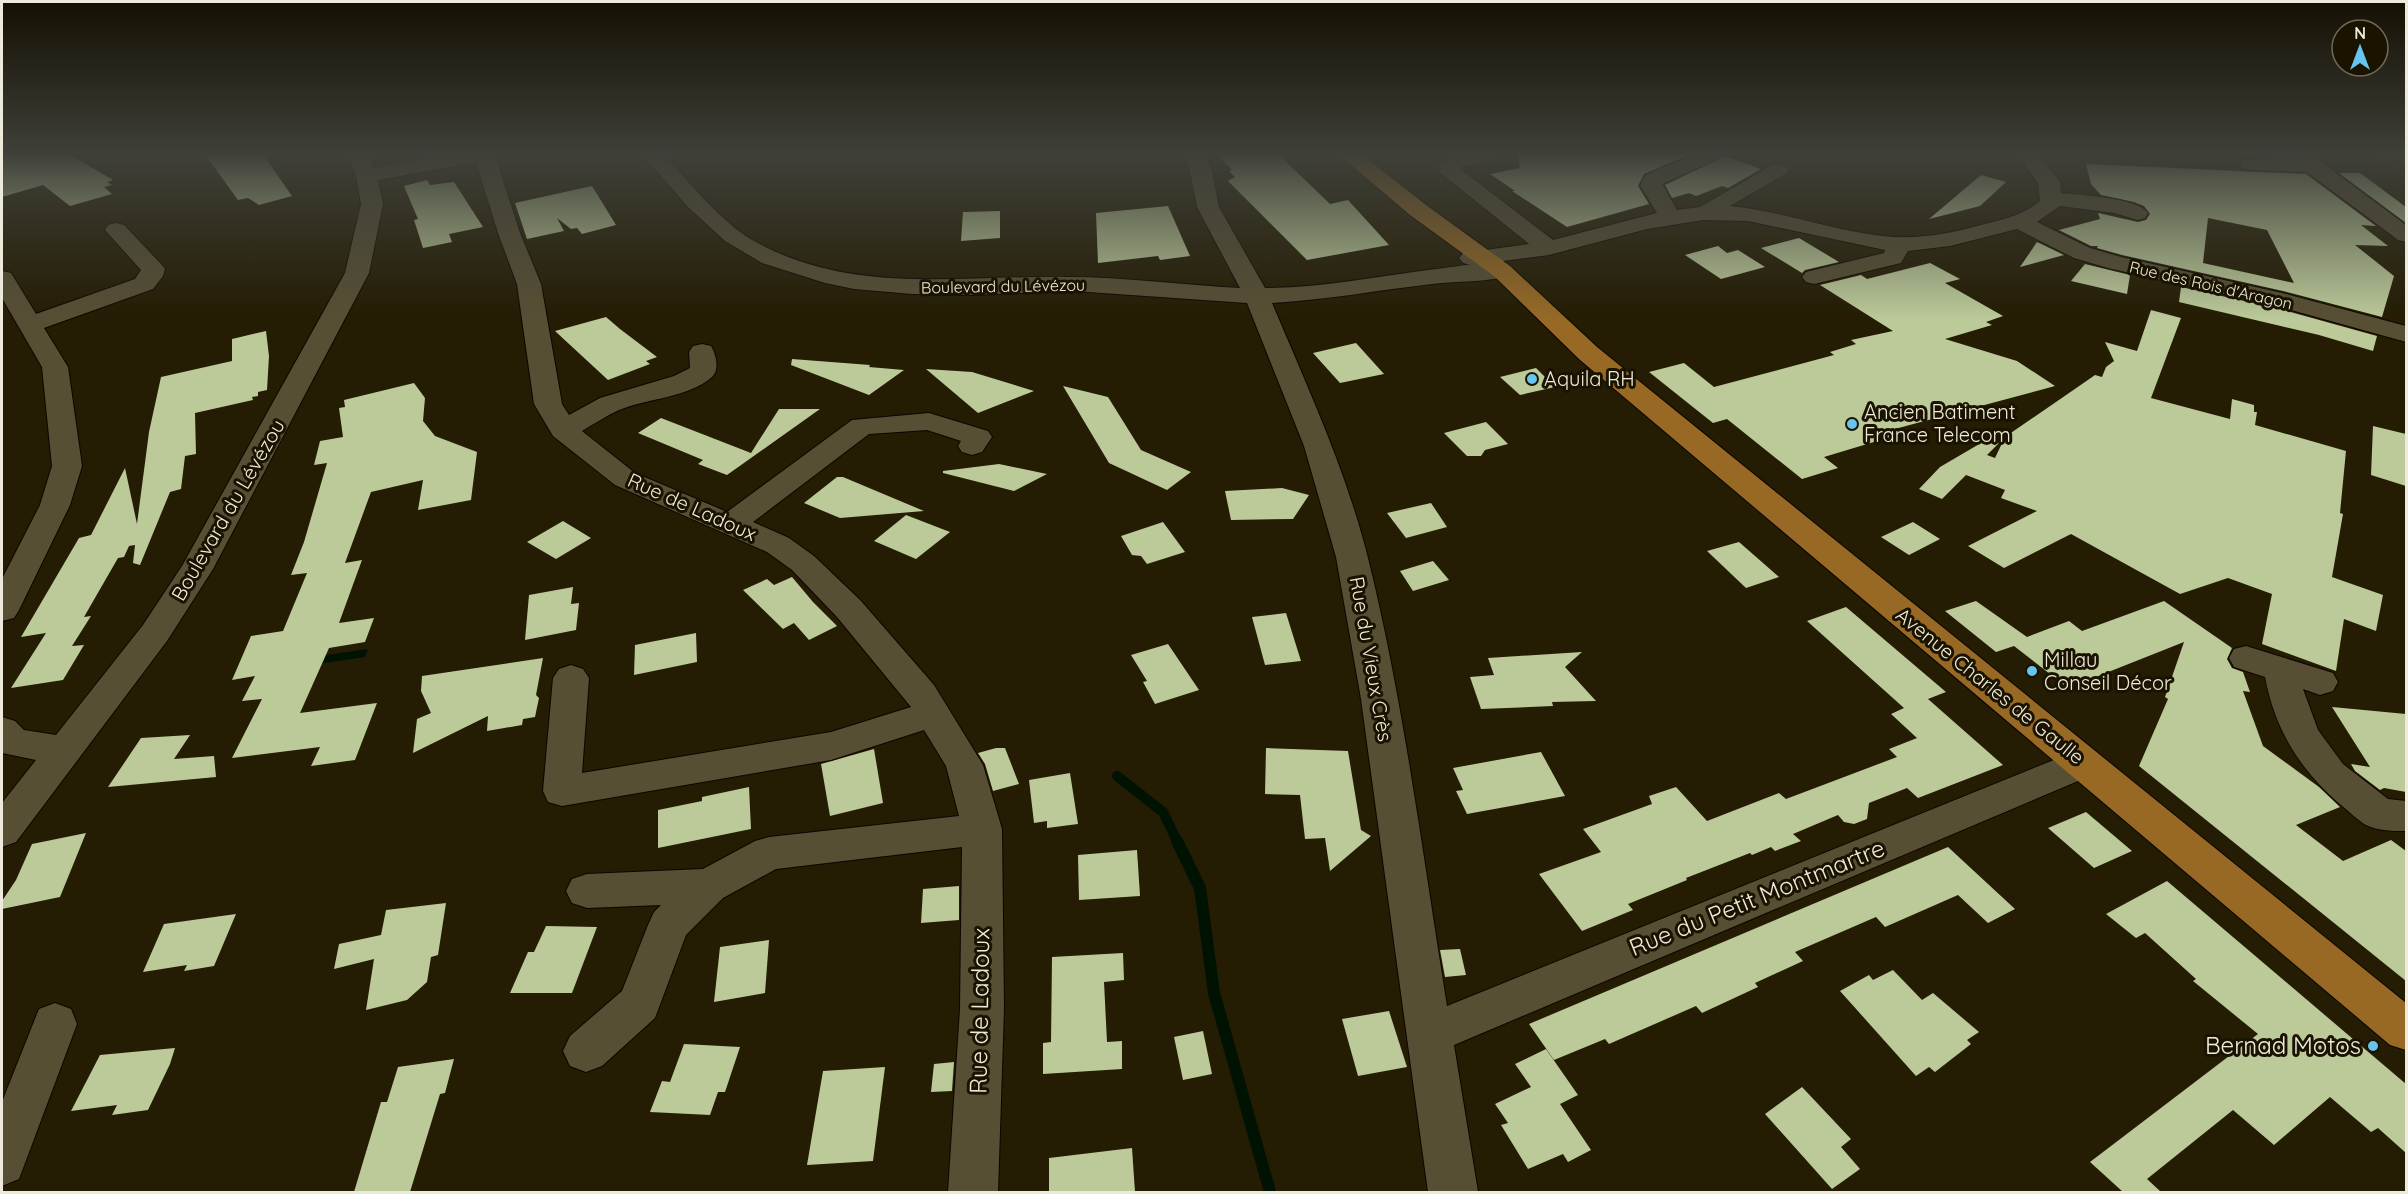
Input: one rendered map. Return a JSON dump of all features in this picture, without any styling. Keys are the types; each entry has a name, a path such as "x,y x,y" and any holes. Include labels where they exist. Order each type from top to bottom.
{"main road":[{"name":"Avenue Charles de Gaulle","path":"1418,210 1574,342 2406,1030"},
{"name":"Avenue Charles de Gaulle","path":"1418,210 1482,265 1511,298 1574,342"}],"street":[{"name":"Boulevard du Lévézou","path":"2,831 156,633 197,569 357,273 371,209"},
{"name":"Rue de Ladoux","path":"502,209 529,284 548,404 563,430 625,479 778,545 803,562 849,609 921,694 964,765 982,829 982,1009 973,1192"},
{"name":"Boulevard du Lévézou","path":"705,209 731,236 768,257 819,273 875,284 916,287 1071,284 1257,296 1363,288 1482,265 1515,269 1549,248 1670,216 1706,213 1740,214 1773,219 1865,240 1916,245 1961,238 2020,222 2045,209"},
{"name":"Rue du Vieux Crès","path":"1209,209 1257,296 1318,446 1352,557 1379,699 1453,1192"},
{"path":"1499,209 1549,248"},
{"path":"1666,209 1670,216"},
{"path":"1706,213 1711,209"},
{"path":"2123,209 2137,213"},
{"path":"2371,209 2406,235"},
{"name":"Rue des Rois d'Aragon","path":"2020,222 2082,253 2116,263 2282,300 2406,334"},
{"path":"30,324 144,284 151,276 153,269 116,230"},
{"path":"1814,277 1893,258 1899,244"},
{"path":"2,278 55,367 67,466 55,505 2,610"},
{"path":"563,430 610,404 684,382 703,370 702,352"},
{"path":"729,525 862,426 928,421 978,437 972,446"},
{"path":"2246,658 2320,682"},
{"path":"2282,670 2287,700 2302,736 2330,774 2379,814 2406,816"},
{"path":"571,678 562,792 831,746 933,714"},
{"path":"2,731 13,743 66,750"},
{"name":"Rue du Petit Montmartre","path":"1430,1034 2084,763"},
{"path":"586,1051 639,1004 669,925 708,886 769,853 982,829"},
{"path":"587,891 708,886"},
{"path":"2,1162 55,1024"}],"shaded area":[{"path":"368,649 365,657 310,665 313,657"}],"building":[{"path":"414,209 471,209 483,227 449,234 452,242 423,248 414,220 418,219"},
{"path":"517,209 606,209 616,225 582,234 577,228 571,229 557,218 564,231 527,239"},
{"path":"1169,209 1190,256 1160,260 1158,256 1098,263 1096,213"},
{"path":"1256,209 1356,209 1389,245 1307,260"},
{"path":"1539,209 1632,209 1567,227"},
{"path":"1941,209 1969,209 1929,219"},
{"path":"2146,209 2353,209 2376,226 2361,225 2388,246 2355,245 2394,276 2382,317 2283,291 2122,255 2097,248 2098,246 2091,246 2059,230 2100,219 2098,213 2138,222 2146,220 2150,214","holes":["2208,218 2267,230 2294,283 2203,263"]},
{"path":"2387,209 2406,209 2406,223"},
{"path":"1000,211 1000,238 961,241 963,212"},
{"path":"1799,238 1839,262 1805,270 1802,273 1761,248"},
{"path":"2037,242 2064,255 2020,267"},
{"path":"1718,246 1727,253 1738,250 1765,267 1721,279 1685,255"},
{"path":"1930,263 1960,279 1945,283 2003,316 1986,322 1992,325 1945,339 2017,361 2055,386 1891,430 1897,435 1824,457 1838,468 1802,479 1727,419 1713,423 1649,372 1684,363 1714,387 1834,355 1830,352 1856,344 1851,340 1893,331 1820,285 1861,275 1867,279"},
{"path":"2085,264 2130,275 2127,294 2071,281"},
{"path":"2181,287 2276,308 2377,336 2373,351 2319,335 2179,302"},
{"path":"2151,310 2181,318 2151,398 2230,419 2232,399 2254,405 2254,412 2257,412 2255,425 2346,451 2340,513 2343,514 2332,577 2383,595 2376,631 2344,619 2336,671 2262,644 2272,594 2228,578 2180,594 2071,534 2004,568 1968,546 2037,511 2001,498 2005,490 1966,475 1942,499 1919,489 1940,467 1993,436 1999,443 1987,455 1995,458 2005,437 2095,375 2102,377 2106,367 2114,361 2105,342 2137,351"},
{"path":"606,317 657,357 646,361 650,364 608,380 555,331"},
{"path":"266,331 269,356 267,390 258,392 258,396 252,397 253,400 195,413 196,454 185,456 181,489 170,492 140,565 133,563 135,545 129,546 124,557 118,558 84,617 91,616 72,646 84,645 63,680 11,688 46,633 21,637 79,538 91,535 125,468 137,524 149,432 161,377 232,361 232,339"},
{"path":"1356,343 1384,374 1340,383 1313,353"},
{"path":"792,359 904,370 869,395 791,365"},
{"path":"1536,368 1555,387 1520,395 1500,377"},
{"path":"926,369 972,372 1034,391 978,413"},
{"path":"414,383 425,398 423,421 435,436 477,452 471,500 418,510 423,480 371,492 345,563 362,560 339,623 374,618 365,642 329,648 300,713 377,703 355,760 311,766 320,747 232,758 262,699 242,701 255,676 232,680 251,636 283,631 307,573 291,575 304,542 327,463 314,465 320,441 343,437 339,408 345,407 344,400"},
{"path":"1063,386 1108,397 1141,450 1191,472 1167,490 1109,463"},
{"path":"779,409 820,409 727,475 698,464 703,460 638,433 661,418 751,453"},
{"path":"1486,422 1508,444 1485,450 1481,456 1467,456 1444,433"},
{"path":"2373,426 2406,434 2406,486 2371,475"},
{"path":"999,464 1047,474 1014,491 943,473 943,471"},
{"path":"837,477 843,477 924,511 840,518 804,503"},
{"path":"1282,488 1309,495 1293,519 1231,520 1225,491"},
{"path":"1431,503 1447,527 1406,538 1387,513"},
{"path":"906,515 950,532 916,559 874,541"},
{"path":"563,521 591,538 556,559 527,542"},
{"path":"1163,522 1185,552 1147,564 1141,556 1132,555 1121,536"},
{"path":"1913,522 1940,539 1909,555 1881,537"},
{"path":"1739,542 1779,577 1746,588 1707,551"},
{"path":"1433,561 1449,580 1413,591 1400,571"},
{"path":"792,577 837,626 809,640 794,623 783,629 743,590 767,579 774,585"},
{"path":"573,587 571,604 579,603 576,630 525,640 529,595"},
{"path":"1976,601 2027,637 2069,621 2082,631 2164,601 2232,648 2227,659 2232,668 2243,672 2250,692 2243,691 2263,746 2319,787 2340,807 2296,825 2343,861 2391,840 2406,851 2406,981 2139,766 2168,699 2165,697 2184,642 2068,688 2014,646 1996,652 1945,611"},
{"path":"1846,607 1946,692 1928,699 2003,765 1918,798 1907,788 1869,803 1867,819 1854,824 1844,822 1838,815 1793,834 1801,841 1775,851 1771,847 1752,855 1750,853 1686,878 1687,880 1628,904 1633,910 1582,931 1539,874 1601,852 1583,829 1652,804 1649,796 1676,787 1707,821 1779,793 1786,799 1897,757 1889,749 1917,738 1891,714 1904,708 1807,621"},
{"path":"1286,613 1301,661 1265,665 1252,617"},
{"path":"696,633 697,662 634,675 635,645"},
{"path":"1168,644 1199,690 1155,704 1143,682 1147,681 1131,655"},
{"path":"1582,652 1565,667 1596,701 1552,702 1553,706 1481,709 1470,677 1494,675 1488,658"},
{"path":"543,658 536,695 539,698 535,717 523,719 522,725 487,731 488,716 413,753 417,719 431,713 421,691 422,676"},
{"path":"2332,707 2406,714 2406,792 2384,788 2380,790 2355,771 2351,764 2370,767"},
{"path":"190,735 174,759 214,756 216,777 108,787 141,738"},
{"path":"1005,748 1019,784 993,791 985,764 978,753"},
{"path":"1266,748 1348,751 1361,830 1371,836 1330,871 1325,838 1305,839 1300,795 1265,794"},
{"path":"874,749 883,803 830,816 821,764"},
{"path":"1541,752 1565,796 1467,814 1456,791 1463,790 1453,768"},
{"path":"1070,773 1078,824 1047,828 1047,821 1034,823 1029,780"},
{"path":"749,787 751,829 658,848 658,810 702,801 702,797"},
{"path":"2086,812 2132,851 2094,868 2048,828"},
{"path":"86,833 60,897 2,909 2,901 16,880 32,844"},
{"path":"1948,847 2015,909 1988,923 1958,895 1885,927 1876,917 1795,952 1803,961 1755,983 1758,987 1702,1013 1696,1006 1609,1044 1605,1039 1554,1060 1529,1024"},
{"path":"1137,850 1140,896 1079,900 1078,855"},
{"path":"2167,881 2406,1084 2406,1153 2378,1128 2371,1132 2330,1097 2274,1145 2233,1110 2147,1179 2161,1192 2123,1192 2090,1162 2258,1034 2193,981 2196,979 2145,933 2136,938 2106,914"},
{"path":"959,886 959,920 921,923 923,889"},
{"path":"446,903 438,955 431,957 427,982 407,1000 366,1010 374,959 334,969 339,944 381,935 386,910"},
{"path":"236,914 214,966 184,971 187,965 143,972 164,924"},
{"path":"546,926 597,927 572,993 510,993 528,952 534,952"},
{"path":"769,940 765,993 714,1002 720,947"},
{"path":"1460,949 1466,975 1445,977 1440,950"},
{"path":"1123,953 1124,980 1104,982 1107,1042 1122,1041 1122,1069 1043,1074 1043,1043 1051,1042 1052,957"},
{"path":"1893,970 1922,1000 1933,993 1979,1032 1967,1040 1971,1044 1935,1072 1929,1067 1916,1076 1840,991 1869,975 1873,980"},
{"path":"1389,1011 1407,1067 1358,1076 1342,1019"},
{"path":"1203,1031 1212,1074 1183,1080 1174,1037"},
{"path":"684,1044 740,1047 725,1092 718,1092 710,1115 650,1112 662,1081 670,1082"},
{"path":"175,1048 170,1064 148,1110 112,1115 117,1105 71,1111 100,1055"},
{"path":"1546,1049 1578,1095 1560,1104 1591,1150 1568,1162 1563,1154 1528,1169 1501,1125 1508,1123 1495,1104 1531,1087 1515,1064"},
{"path":"454,1059 445,1093 440,1094 410,1192 354,1192 381,1102 387,1102 398,1067"},
{"path":"954,1062 952,1091 931,1092 934,1064"},
{"path":"885,1067 873,1161 807,1165 823,1071"},
{"path":"1802,1087 1851,1139 1841,1147 1860,1169 1832,1189 1765,1114"},
{"path":"1132,1148 1135,1192 1049,1192 1049,1158"}],"waterway":[{"path":"1117,776 1163,812 1178,843"},
{"path":"1177,841 1200,888 1214,993 1270,1192"}],"place":[{"name":"Aquila RH","path":"1532,379"},
{"name":"Ancien Batiment France Telecom","path":"1852,424"},
{"name":"Millau Conseil Décor","path":"2032,671"},
{"name":"Bernad Motos","path":"2373,1046"}]}
